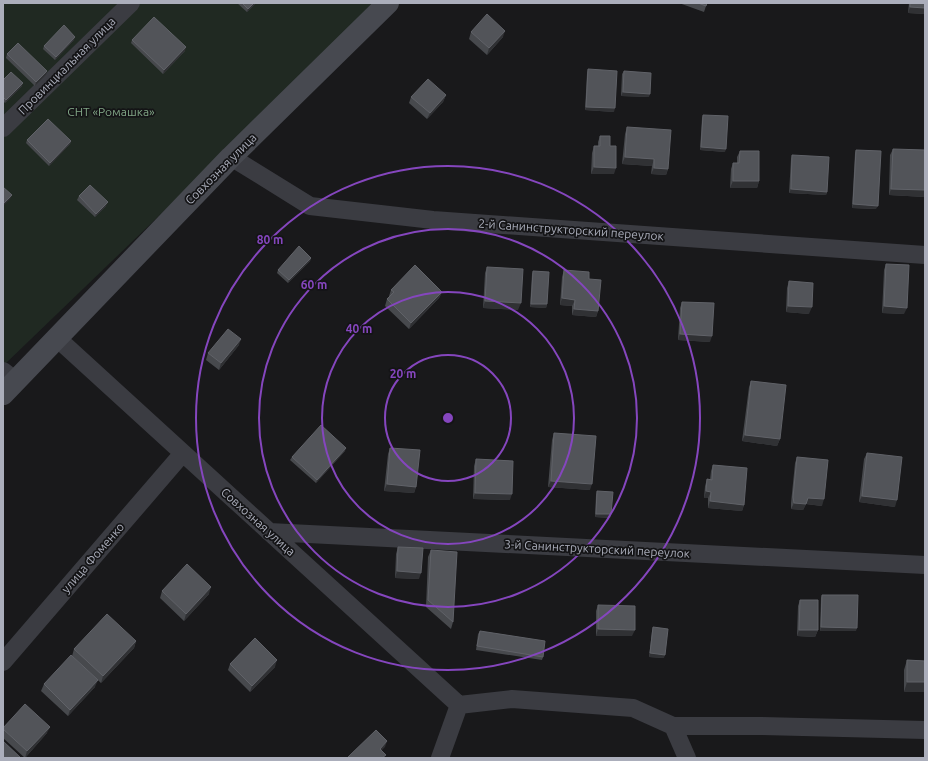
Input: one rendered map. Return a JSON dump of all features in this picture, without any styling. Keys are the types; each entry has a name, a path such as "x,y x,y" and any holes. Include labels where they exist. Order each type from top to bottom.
{"street":[{"name":"Провинциальная улица","path":"3,128 131,3"},
{"name":"Совхозная улица","path":"7,382 57,338 232,157 388,3"},
{"name":"2-й Санинструкторский переулок","path":"232,157 310,206 433,220 925,255"},
{"name":"Совхозная улица","path":"57,338 459,705"},
{"name":"улица Фоменко","path":"3,662 183,453"},
{"name":"3-й Санинструкторский переулок","path":"269,532 925,566"},
{"path":"440,758 459,705 512,699 633,708 673,726 760,726 925,730"},
{"path":"673,726 687,758"},
{"path":"446,741 455,758"}],"green space":[{"name":"СНТ «Ромашка»","path":"3,3 380,3 3,366"}],"building":[{"path":"242,3 254,3 248,9"},
{"path":"698,3 707,3 706,6"},
{"path":"910,3 925,3 925,8 910,7"},
{"path":"487,14 505,31 489,48 471,32"},
{"path":"154,17 186,47 164,70 132,40"},
{"path":"64,25 75,37 56,57 44,46"},
{"path":"18,43 47,71 36,82 7,54"},
{"path":"588,69 617,71 615,108 586,107"},
{"path":"624,71 651,73 650,94 623,92"},
{"path":"11,72 23,83 6,100 3,97 3,80"},
{"path":"428,79 446,95 430,113 411,97"},
{"path":"703,115 728,116 726,149 701,147"},
{"path":"48,119 71,141 50,163 27,140"},
{"path":"627,127 671,130 668,169 654,168 654,159 625,157"},
{"path":"600,136 610,136 610,146 616,146 616,168 594,167 594,146 600,146"},
{"path":"893,149 925,150 925,190 891,189"},
{"path":"856,150 881,151 878,206 853,204"},
{"path":"740,151 759,151 759,181 733,181 733,163 739,163"},
{"path":"792,155 829,157 827,192 791,189"},
{"path":"90,185 108,202 96,214 79,196"},
{"path":"3,187 12,195 3,204"},
{"path":"299,246 311,258 289,280 278,270"},
{"path":"886,264 909,265 907,308 884,306"},
{"path":"415,265 442,292 411,323 387,299 394,292 391,290"},
{"path":"487,267 523,269 521,303 485,301"},
{"path":"564,270 589,272 589,279 601,280 598,311 574,309 575,300 562,298"},
{"path":"533,271 549,272 547,304 531,304"},
{"path":"789,281 813,283 812,307 788,306"},
{"path":"682,302 714,303 712,336 680,334"},
{"path":"228,329 241,339 221,363 208,353"},
{"path":"751,381 786,385 780,439 745,435"},
{"path":"321,425 346,448 317,480 292,457"},
{"path":"554,433 596,436 592,484 551,481"},
{"path":"390,448 420,450 416,487 387,484"},
{"path":"867,453 902,457 897,500 862,496"},
{"path":"797,457 828,460 824,499 808,498 806,504 794,503 793,497"},
{"path":"476,459 513,461 512,494 475,493"},
{"path":"713,465 747,468 744,505 710,501 711,492 706,491 707,479 712,480"},
{"path":"597,491 613,492 611,514 596,514"},
{"path":"398,547 423,548 421,573 397,571"},
{"path":"431,550 457,552 453,622 428,600"},
{"path":"187,564 211,587 186,614 162,591"},
{"path":"822,595 858,595 857,628 821,627"},
{"path":"800,600 818,600 818,630 799,630"},
{"path":"598,605 635,606 635,630 598,629"},
{"path":"107,614 136,641 103,676 74,649"},
{"path":"653,627 668,629 665,655 650,653"},
{"path":"480,631 545,641 543,657 477,646"},
{"path":"255,638 277,660 252,686 230,664"},
{"path":"71,655 98,680 70,710 44,684"},
{"path":"907,660 925,661 925,682 907,682"},
{"path":"25,704 50,727 27,751 3,729"},
{"path":"376,730 387,741 380,749 386,755 382,758 347,758"},
{"path":"3,741 21,758 3,758"}]}
